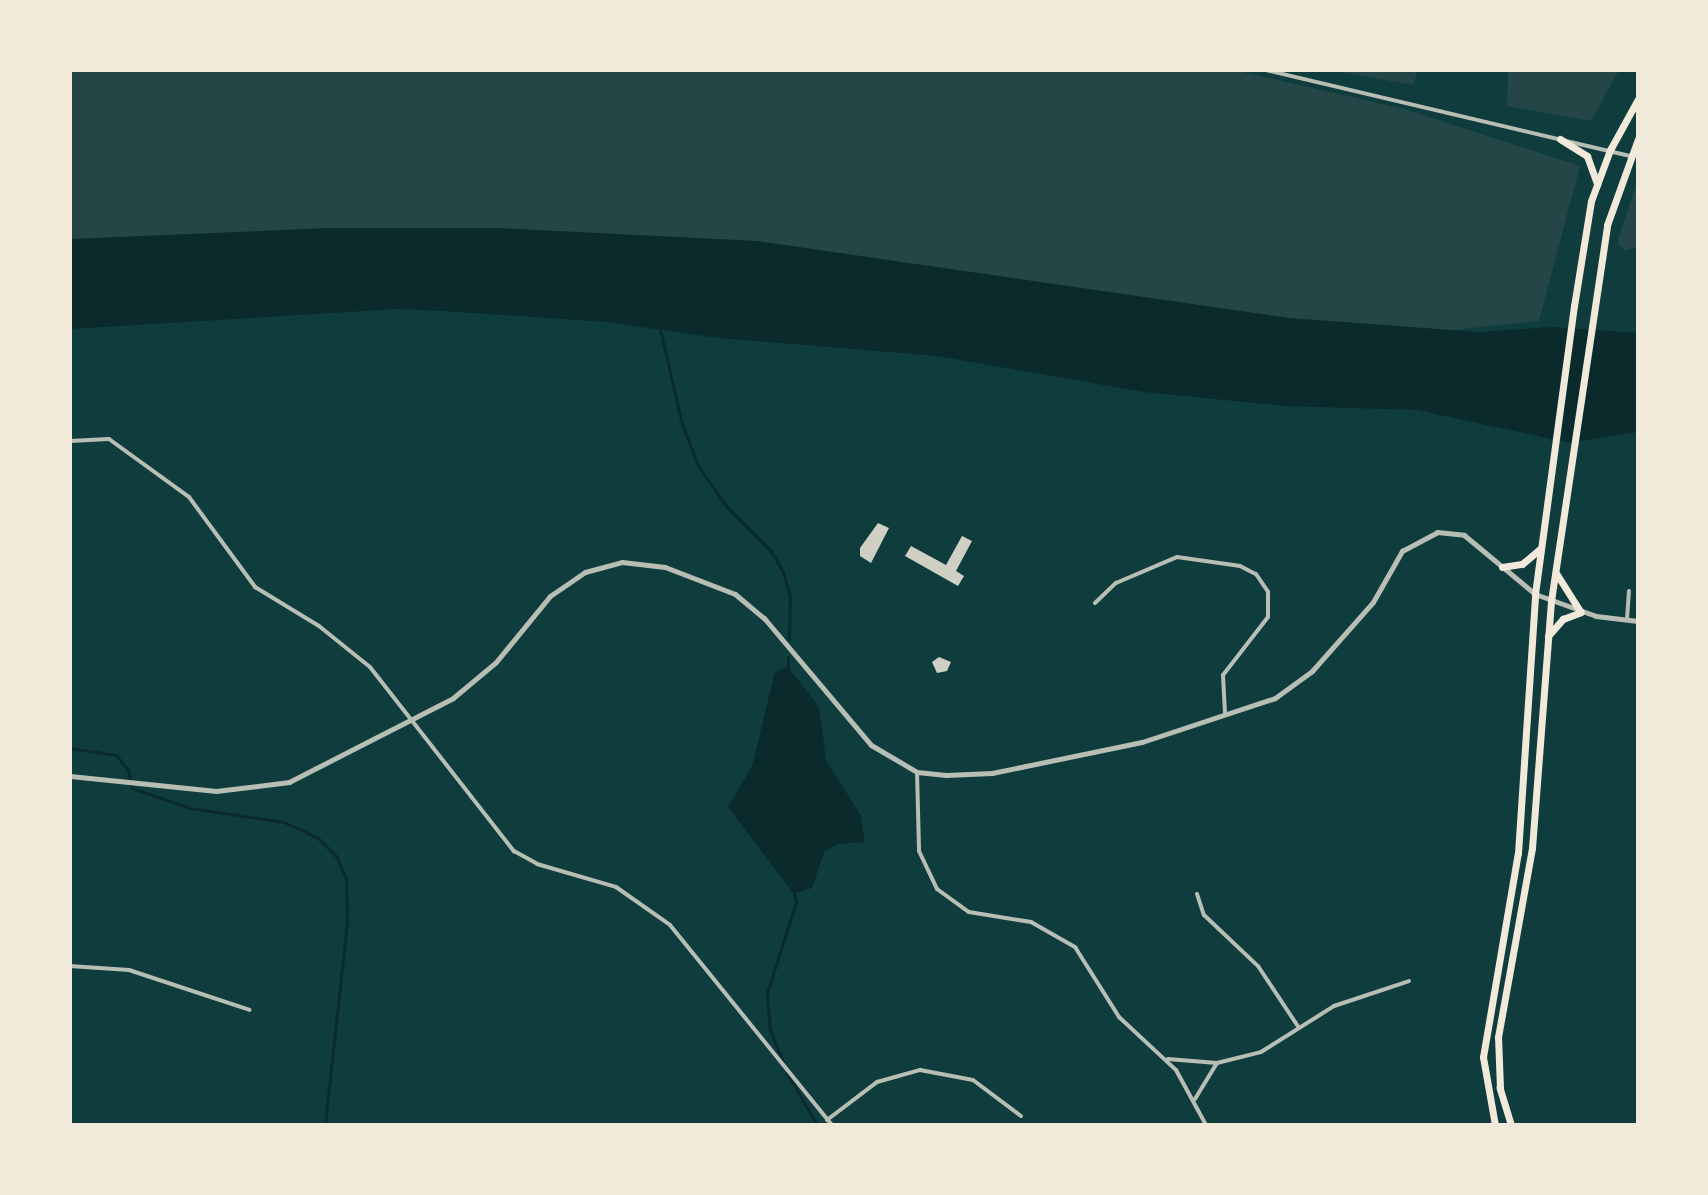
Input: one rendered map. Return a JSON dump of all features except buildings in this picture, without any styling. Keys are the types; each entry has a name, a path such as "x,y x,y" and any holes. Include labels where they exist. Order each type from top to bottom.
{"main road":[{"path":"1495,1125 1483,1057 1518,853 1535,594 1574,306 1597,184 1610,150 1638,99"},
{"path":"1560,139 1587,156 1597,184"},
{"path":"1511,1125 1500,1088 1498,1037 1532,848 1551,601 1612,205 1638,139"},
{"path":"1502,567 1522,564 1542,547"},
{"path":"1547,638 1563,619 1580,611 1565,594 1556,571"}],"street":[{"path":"1266,70 1630,156"},
{"path":"70,441 109,439 189,497 255,587 348,646 414,718 514,851 537,864 616,887 670,925 832,1125"},
{"path":"70,776 123,778 216,791 263,788 314,772 414,718 483,675 538,608 563,587 602,566 641,562 720,587 747,603 858,734 917,772 978,775 1061,761 1226,716 1275,698 1312,671 1373,602 1398,556 1424,536 1444,531 1464,535 1535,594 1580,611 1638,621"},
{"path":"1095,603 1116,583 1177,557 1240,566 1256,574 1268,592 1268,617 1223,675 1226,716"},
{"path":"1627,621 1629,591"},
{"path":"917,772 919,851 937,889 969,912 1031,922 1062,936 1084,958 1119,1017 1167,1059 1194,1099 1206,1125"},
{"path":"1197,894 1204,915 1258,966 1299,1028"},
{"path":"70,966 121,968 250,1010"},
{"path":"1167,1059 1217,1063 1261,1052 1334,1006 1409,981"},
{"path":"1194,1099 1217,1063"},
{"path":"827,1120 877,1082 920,1070 973,1080 1021,1116"},
{"path":"528,1125 583,1125"}],"shaded area":[{"path":"70,70 1234,70 1404,109 1580,166 1539,321 1406,335 70,252"},
{"path":"1328,70 1418,70 1413,85"},
{"path":"1508,70 1619,70 1591,121 1507,106"},
{"path":"1638,178 1638,246 1626,251 1617,243"},
{"path":"330,228 496,228 757,241 1289,318 1479,332 1554,327 1638,333 1638,432 1570,443 1417,410 1284,406 1144,392 937,356 718,338 607,322 443,311 398,309 70,329 70,239"},
{"path":"788,667 819,707 826,760 861,816 865,842 837,844 824,852 812,888 794,894 728,807 752,766 775,672"}],"waterway":[{"path":"660,329 682,424 698,466 727,507 771,551 783,572 790,596 789,639"},
{"path":"788,657 788,667"},
{"path":"70,748 116,755 128,770 132,788 190,808 284,822 318,838 336,856 346,878 347,922 325,1125"},
{"path":"783,1062 770,1030 767,993 796,902 794,894"},
{"path":"787,1073 817,1125"}]}
